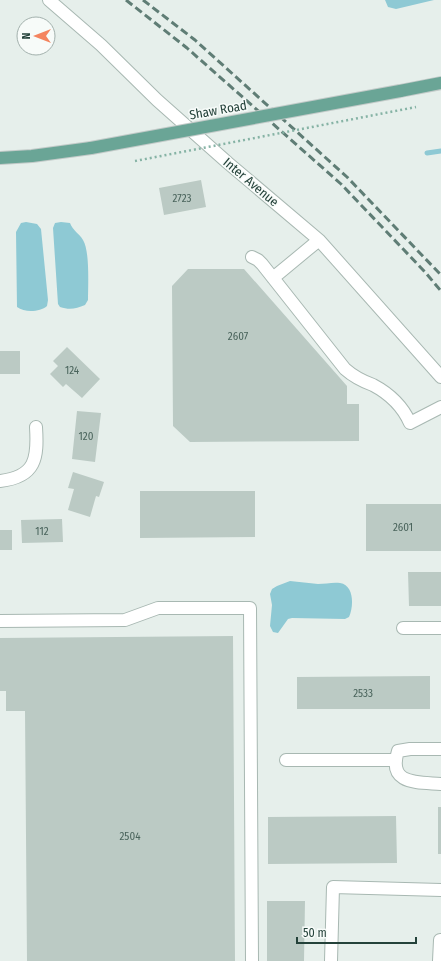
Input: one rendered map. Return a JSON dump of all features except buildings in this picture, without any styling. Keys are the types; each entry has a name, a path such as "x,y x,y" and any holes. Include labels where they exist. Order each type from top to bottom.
{"main road":[{"name":"Shaw Road","path":"0,158 32,156 91,148 441,83"}],"street":[{"name":"Inter Avenue","path":"49,0 101,45 168,110 319,240 441,377"},
{"path":"273,278 319,240"},
{"path":"252,257 258,260 273,278 345,369 352,376 388,394 405,412 410,423 441,407"},
{"path":"0,481 13,479 27,471 35,459 37,450 36,427"},
{"path":"0,621 125,620 158,608 250,608 252,961"},
{"path":"403,628 441,628"},
{"path":"441,749 410,749 398,751 395,760 396,771 401,778 417,782 441,784"},
{"path":"286,760 395,760"},
{"path":"331,961 332,887 441,890"},
{"path":"439,961 440,940"}],"path":[{"path":"135,161 416,107"}],"water":[{"path":"385,0 434,0 396,9 388,7"},
{"path":"26,222 37,224 41,229 48,300 47,306 40,310 32,311 17,307 16,232 21,223"},
{"path":"55,223 70,223 83,240 87,252 88,300 85,305 69,309 60,307 58,304 53,228"},
{"path":"290,581 318,584 340,583 345,585 352,597 352,607 349,617 345,619 292,618 288,619 278,633 273,632 270,626 272,605 270,594 272,589"}],"waterway":[{"path":"427,153 441,151"}],"railway":[{"path":"126,0 187,48 341,184 425,272 441,291"},
{"path":"143,0 195,40 347,177 441,275"}]}
